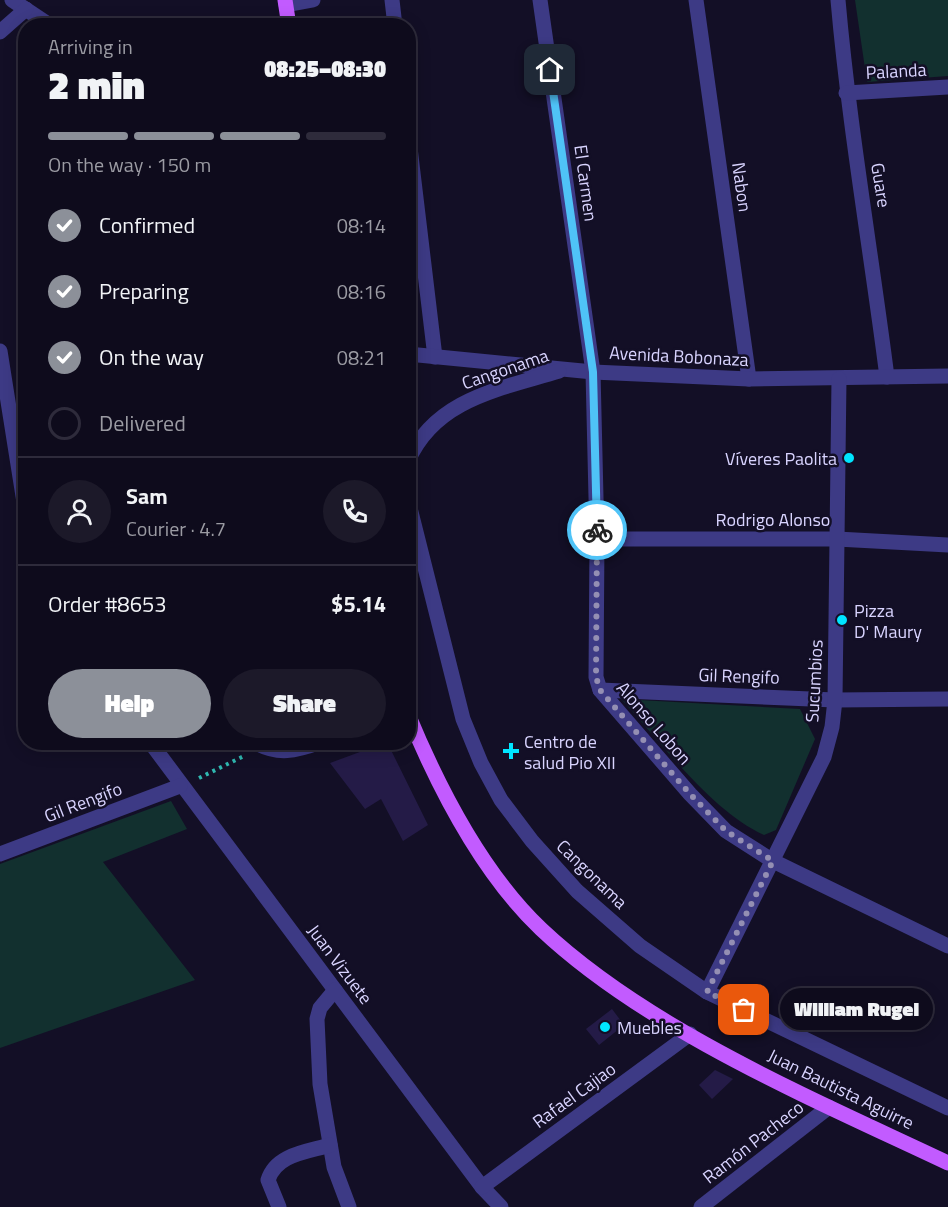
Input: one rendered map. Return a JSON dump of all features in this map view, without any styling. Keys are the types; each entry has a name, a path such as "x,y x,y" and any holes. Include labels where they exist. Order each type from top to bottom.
{"main road":[{"path":"285,2 288,18"},
{"name":"Juan Bautista Aguirre","path":"416,733 436,780 474,843 519,905 541,928 609,982 690,1034 830,1107 948,1163"}],"street":[{"path":"12,0 39,18"},
{"path":"285,2 313,0"},
{"path":"392,0 394,18"},
{"name":"El Carmen","path":"540,0 593,372"},
{"name":"Nabon","path":"696,0 749,379"},
{"name":"Guare","path":"838,0 846,93 868,229 887,377"},
{"path":"0,32 26,9"},
{"name":"Palanda","path":"846,93 948,87"},
{"path":"416,198 435,357"},
{"path":"0,351 18,465"},
{"name":"Avenida Bobonaza","path":"416,355 593,372 749,379 948,376"},
{"name":"Cangonama","path":"416,443 431,424 466,402 568,369"},
{"name":"Alonso Lobon","path":"593,372 597,539 596,677 600,690 690,794 726,831 773,861 948,946"},
{"name":"Sucumbios","path":"707,992 824,757 832,727 835,700 839,379"},
{"name":"Cangonama","path":"416,532 463,719 481,763 501,800 532,841 577,891 640,946 707,992 948,1108"},
{"name":"Rodrigo Alonso","path":"597,539 837,539 948,545"},
{"name":"Gil Rengifo","path":"600,690 835,700 948,699"},
{"name":"Juan Vizuete","path":"155,750 180,786 482,1187 501,1207"},
{"path":"278,750 286,752 293,750"},
{"name":"Gil Rengifo","path":"0,854 180,786"},
{"path":"335,990 320,1008 317,1018 320,1084 334,1167 349,1207"},
{"name":"Rafael Cajiao","path":"482,1187 690,1034"},
{"name":"Ramón Pacheco","path":"701,1207 830,1107"},
{"path":"279,1207 268,1180 272,1168 281,1160 330,1145"}],"path":[{"path":"180,786 249,750"}],"green space":[{"path":"855,0 948,0 948,76 867,82"},
{"path":"621,699 800,709 815,739 776,830 764,835 725,810 688,774"},
{"path":"171,801 187,829 103,862 195,980 0,1048 0,864"}],"building":[{"path":"365,750 391,750 428,825 403,841 381,799 365,809 330,763"},
{"name":"Muebles","path":"612,1009 624,1025 599,1045 586,1029"},
{"path":"715,1070 733,1079 712,1099 699,1085"}],"way so far":[{"path":"597,530 596,677 600,690 690,794 726,831 773,861 707,992 744,1010"}],"place":[{"name":"Víveres Paolita","path":"849,458"},
{"name":"Pizza D' Maury","path":"842,620"},
{"name":"Centro de salud Pio XII","path":"511,751"},
{"name":"William Rugel","path":"744,1010"},
{"name":"Muebles","path":"605,1027"}],"route":[{"path":"550,70 593,372 597,530"}]}
